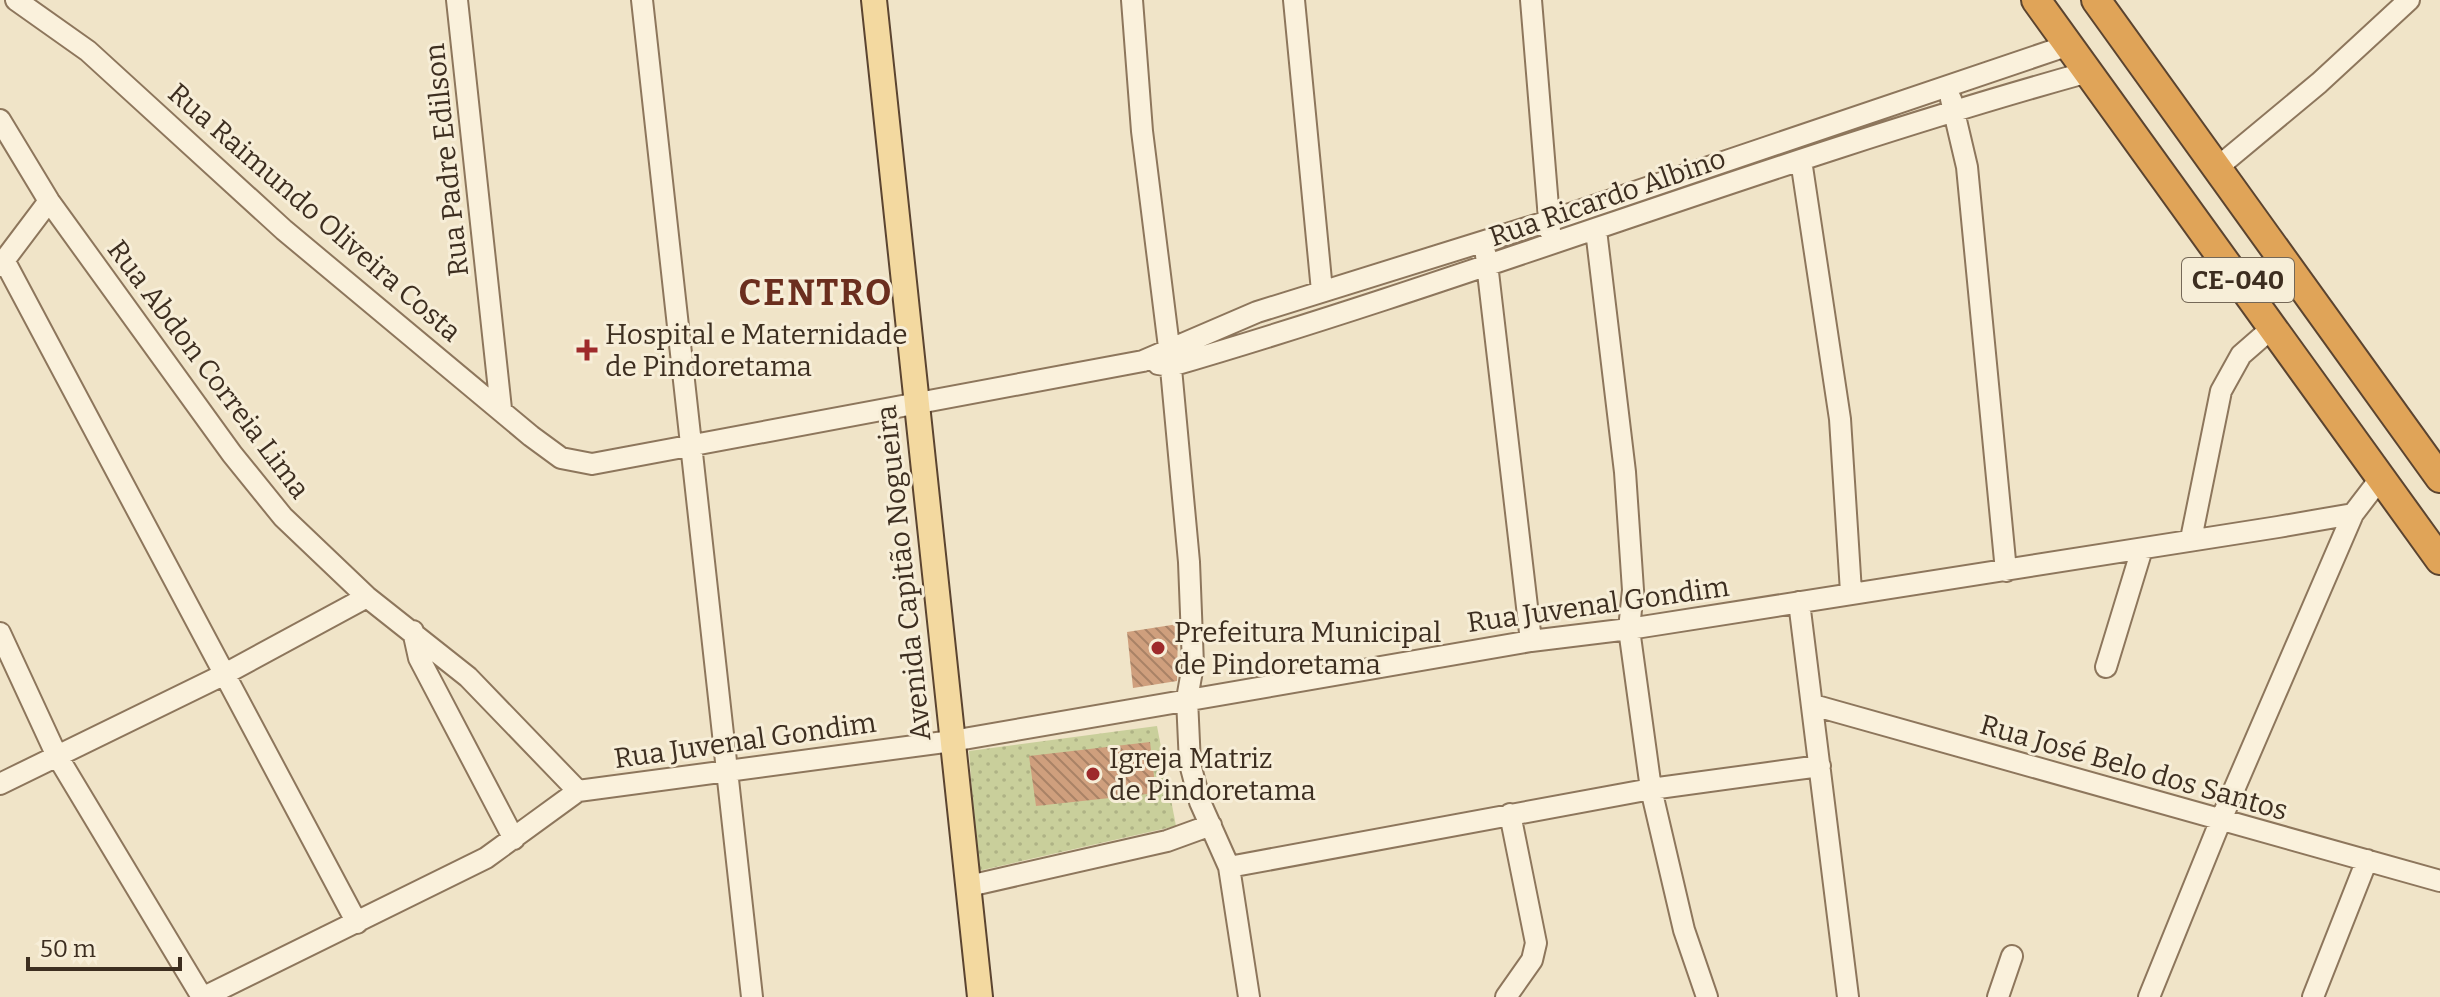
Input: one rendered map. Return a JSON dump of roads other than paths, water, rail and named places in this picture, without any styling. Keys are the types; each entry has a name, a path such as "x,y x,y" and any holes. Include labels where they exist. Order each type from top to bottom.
{"highway":[{"name":"CE-040","path":"2036,0 2379,480 2440,560"},
{"name":"CE-040","path":"2096,0 2440,478"}],"main road":[{"name":"Avenida Capitão Nogueira","path":"874,0 914,401 980,997"}],"street":[{"name":"Rua Raimundo Oliveira Costa","path":"16,0 88,51 284,230 501,409 561,458 578,463"},
{"name":"Rua Padre Edilson","path":"457,0 501,409"},
{"path":"642,0 752,997"},
{"path":"1132,0 1142,131 1170,357 1189,562 1193,665 1187,699 1190,764 1200,802 1229,867 1249,997"},
{"path":"1294,0 1322,291"},
{"path":"1531,0 1550,245"},
{"path":"2218,167 2319,83 2409,0"},
{"name":"Rua Ricardo Albino","path":"1170,357 1322,291 1549,221 2069,45"},
{"name":"Rua Ricardo Albino","path":"578,463 618,460 914,401 1170,357 1324,322 1954,109 2088,72"},
{"path":"1948,85 1967,167 2006,571"},
{"name":"Rua Abdon Correia Lima","path":"0,120 49,201 283,517 367,597 468,677 578,791"},
{"path":"1801,160 1840,419 1851,592"},
{"path":"1680,176 1689,198"},
{"path":"49,201 2,263 357,923"},
{"path":"1596,230 1625,472 1633,590 1629,629 1651,789 1684,930 1707,997"},
{"path":"1482,241 1488,267 1531,641"},
{"path":"2191,539 2221,391 2241,355 2272,328"},
{"path":"2149,997 2220,822 2353,514 2379,480"},
{"name":"Rua Juvenal Gondim","path":"203,997 486,858 578,791 952,741 1531,641 1629,629 1851,592 2006,571 2353,514"},
{"path":"2106,667 2142,549"},
{"path":"0,784 223,675 367,597"},
{"path":"1799,602 1848,997"},
{"path":"413,631 419,658 514,839"},
{"path":"0,633 56,754 203,997"},
{"name":"Rua José Belo dos Santos","path":"1813,705 2220,822 2440,881"},
{"path":"1229,867 1356,846 1651,789 1820,766"},
{"path":"1506,997 1532,960 1536,943 1510,814"},
{"path":"969,886 1167,841 1211,825"},
{"path":"2313,997 2367,860"},
{"path":"1998,997 2012,956"}],"place":[{"name":"Hospital e Maternidade de Pindoretama","path":"587,350"},
{"name":"Prefeitura Municipal de Pindoretama","path":"1158,648"},
{"name":"Igreja Matriz de Pindoretama","path":"1093,774"}],"district":[{"name":"CENTRO","path":"816,292"}]}
